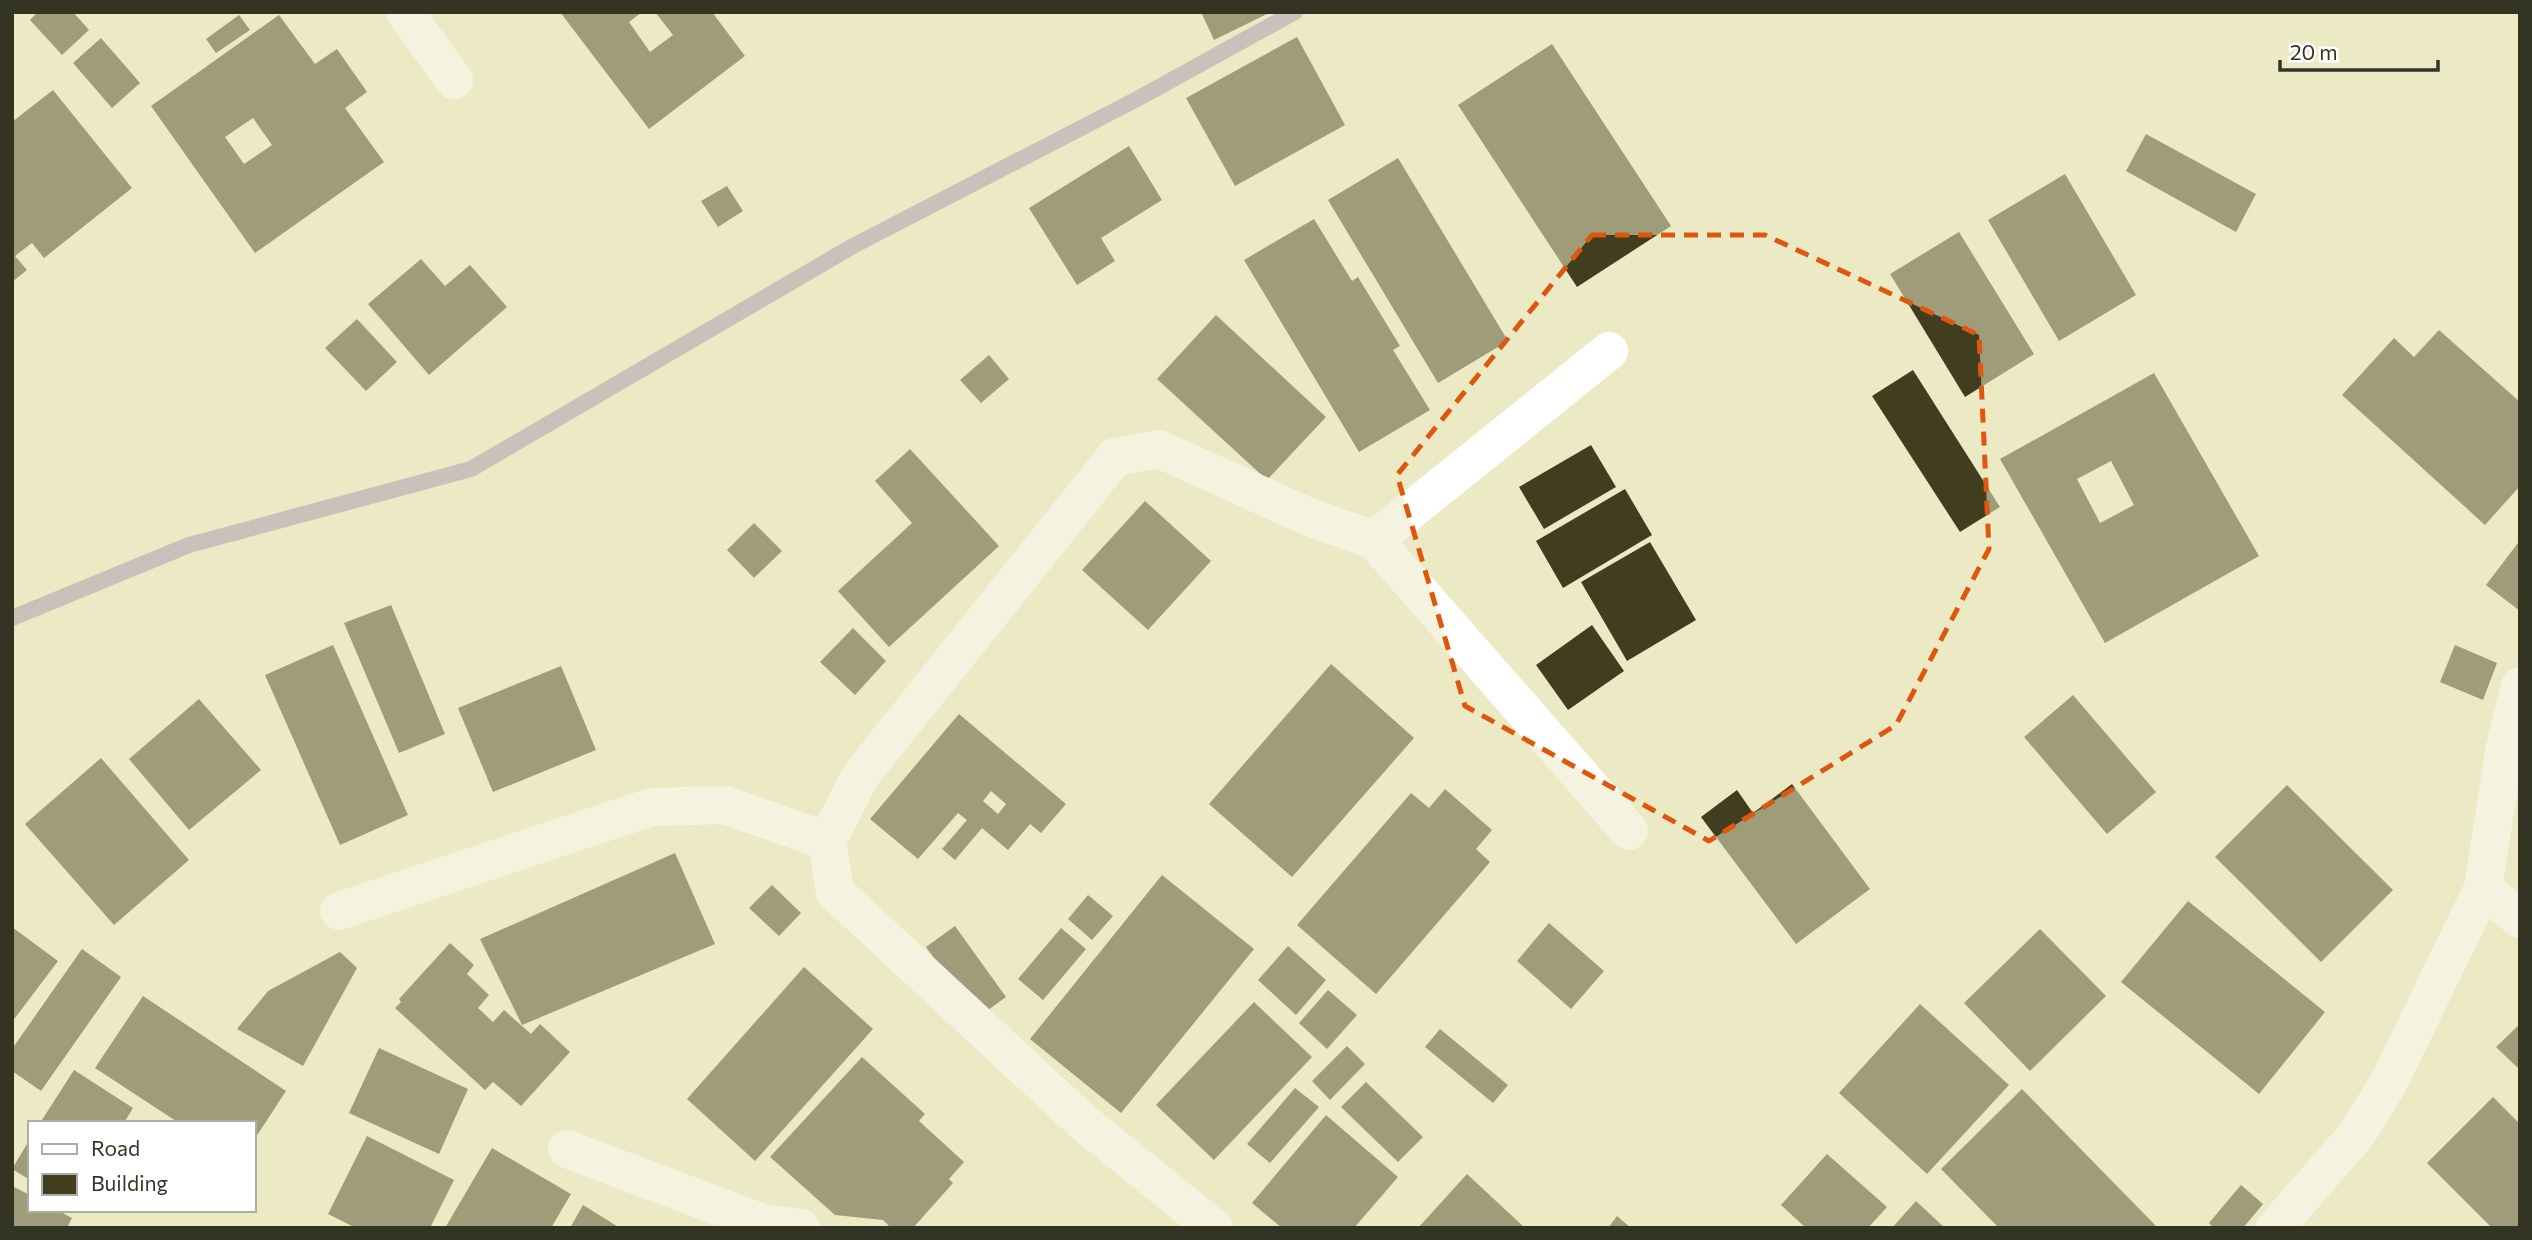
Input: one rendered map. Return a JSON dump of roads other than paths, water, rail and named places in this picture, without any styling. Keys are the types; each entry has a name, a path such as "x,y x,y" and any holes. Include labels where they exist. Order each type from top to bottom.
{"street":[{"path":"405,12 454,80"},
{"path":"1374,540 1609,351"},
{"path":"1190,1222 835,892 827,841 861,775 1115,457 1159,449 1309,517 1374,540 1629,831"},
{"path":"2275,1228 2357,1134 2390,1080 2483,888 2505,747 2520,686"},
{"path":"339,911 652,807 725,805 827,841"},
{"path":"2483,888 2520,919"},
{"path":"567,1149 765,1224 802,1228"}],"waterway":[{"path":"12,618 189,545 471,469 853,246 1139,98 1295,12"}]}
